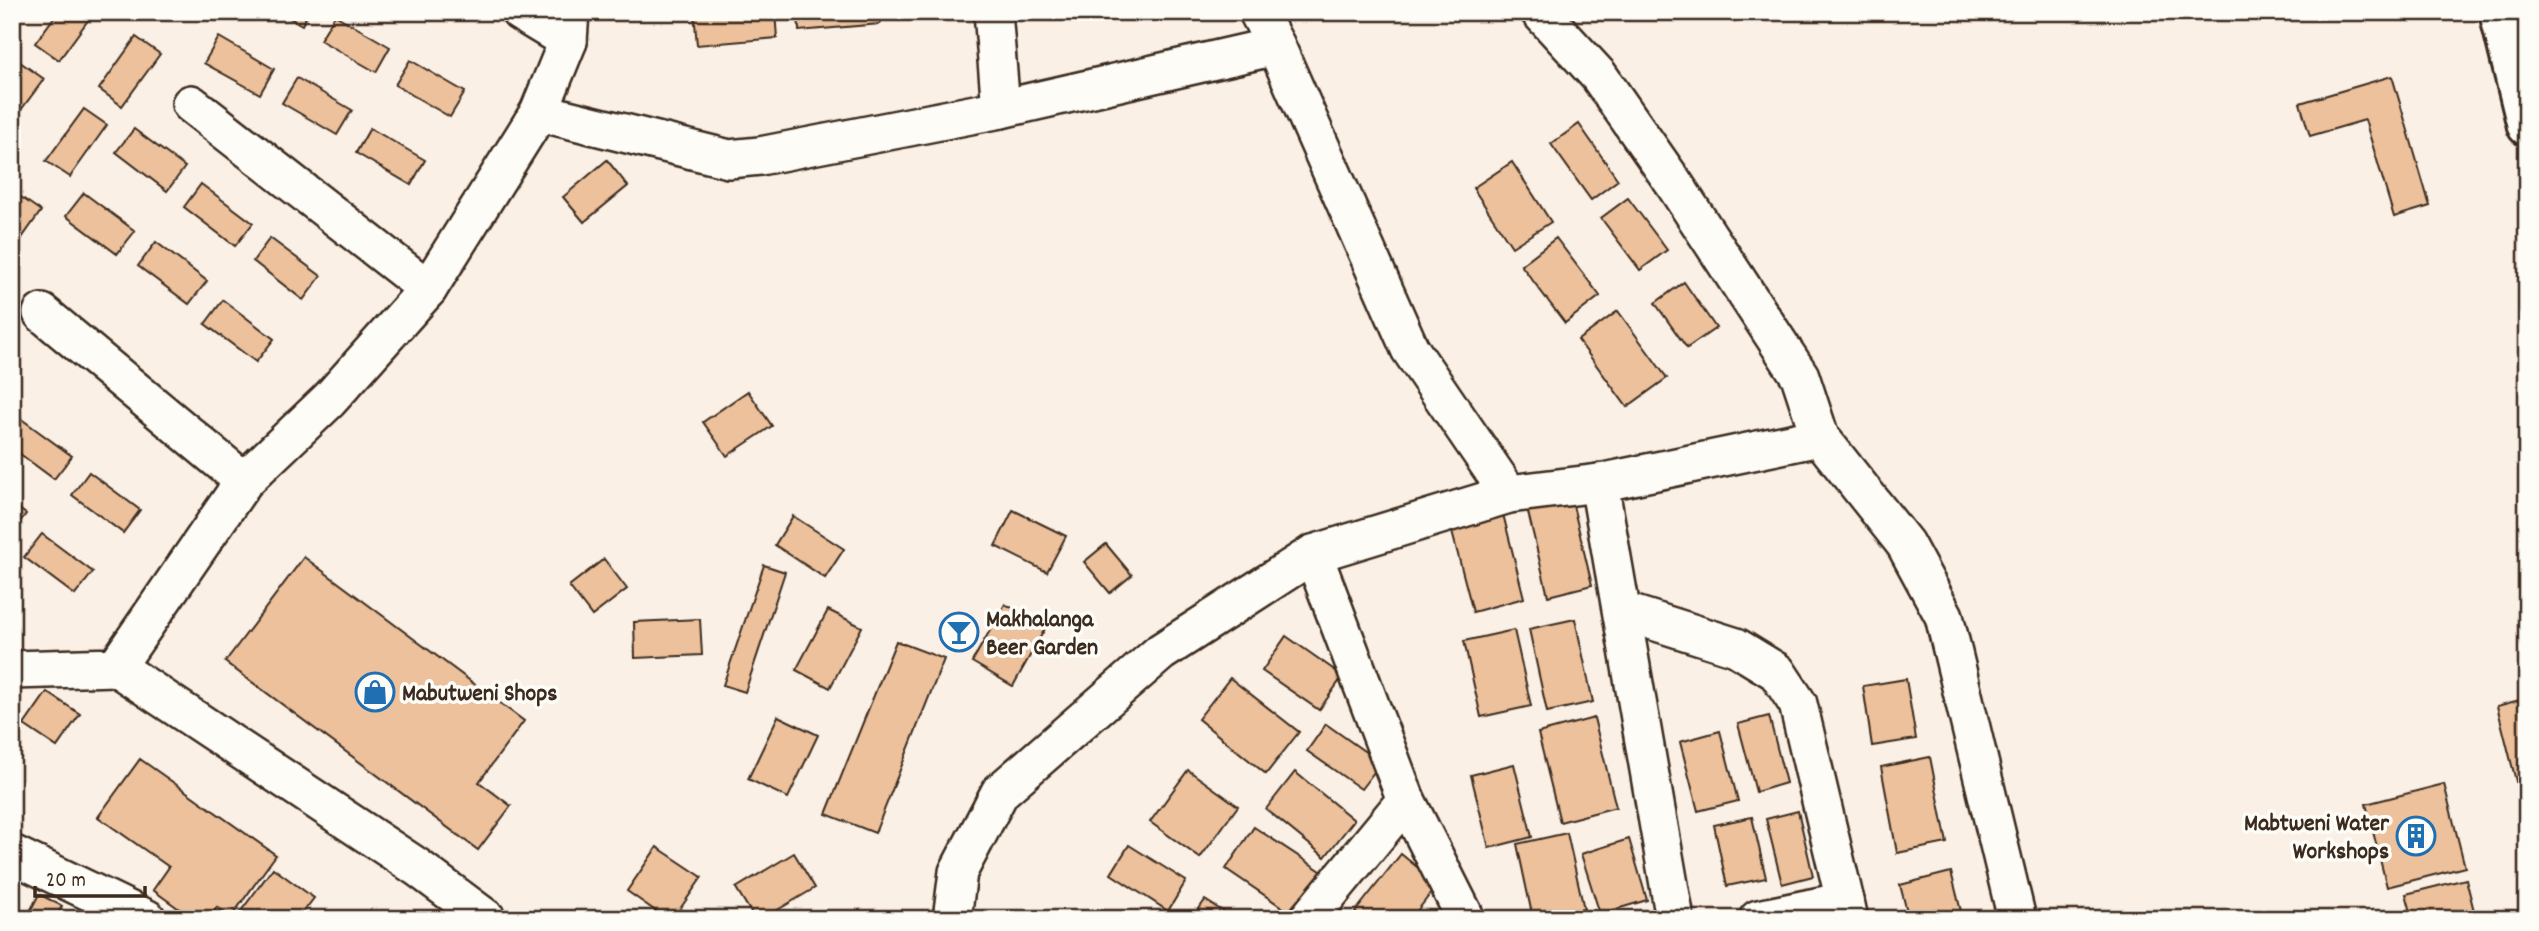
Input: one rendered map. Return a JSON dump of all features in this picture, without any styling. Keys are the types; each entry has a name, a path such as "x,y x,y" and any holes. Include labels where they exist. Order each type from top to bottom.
{"street":[{"path":"116,667 244,481 328,400 428,289 539,111 569,27 520,12"},
{"path":"993,12 1001,109"},
{"path":"1258,12 1276,46 1410,349 1509,494"},
{"path":"1540,12 1599,76 1675,185 1800,376 1820,437 1905,544 1944,616 2017,919"},
{"path":"2499,12 2527,126"},
{"path":"539,111 729,159 760,156 1001,109 1276,46"},
{"path":"191,104 428,289"},
{"path":"42,313 244,481"},
{"path":"952,919 958,872 1000,792 1161,652 1313,554 1509,494 1599,483 1820,437"},
{"path":"1599,483 1675,919"},
{"path":"1313,554 1406,800 1466,919"},
{"path":"1622,611 1736,647 1777,673 1798,704 1847,910 1758,919"},
{"path":"12,670 116,667 418,867 487,919"},
{"path":"1308,919 1406,800"},
{"path":"12,854 147,919"}],"building":[{"path":"58,12 94,12 59,60 35,43"},
{"path":"279,12 309,12 302,25"},
{"path":"694,12 775,12 777,38 697,45"},
{"path":"798,12 880,12 880,24 799,31"},
{"path":"335,15 390,47 376,72 320,40"},
{"path":"136,37 160,54 122,106 99,89"},
{"path":"219,37 274,69 260,94 204,63"},
{"path":"410,60 465,92 450,117 395,85"},
{"path":"20,62 44,79 12,122 12,73"},
{"path":"2392,76 2430,206 2394,217 2365,120 2310,136 2300,103"},
{"path":"297,78 352,110 337,135 282,103"},
{"path":"84,109 107,125 70,177 46,161"},
{"path":"1579,124 1618,180 1591,200 1551,144"},
{"path":"370,128 425,160 411,185 356,153"},
{"path":"134,129 185,167 167,191 116,152"},
{"path":"607,160 628,186 584,222 563,197"},
{"path":"1512,162 1551,222 1512,247 1473,188"},
{"path":"201,184 253,223 235,246 184,207"},
{"path":"84,193 135,231 117,254 66,216"},
{"path":"18,195 41,211 12,252 12,202"},
{"path":"1628,198 1667,250 1640,270 1601,218"},
{"path":"270,238 321,276 303,300 253,261"},
{"path":"1556,238 1600,296 1565,323 1521,265"},
{"path":"156,242 207,281 189,304 138,266"},
{"path":"1684,282 1716,328 1687,348 1655,303"},
{"path":"223,300 274,339 256,362 205,324"},
{"path":"1618,311 1667,378 1627,407 1578,340"},
{"path":"748,391 772,426 727,456 703,422"},
{"path":"20,418 72,456 54,479 12,448 12,428"},
{"path":"89,472 140,510 123,533 72,495"},
{"path":"1571,497 1592,585 1548,596 1527,508"},
{"path":"12,504 26,514 12,532"},
{"path":"1013,510 1066,536 1047,572 995,546"},
{"path":"1503,514 1524,598 1473,612 1451,528"},
{"path":"793,516 844,549 825,578 775,545"},
{"path":"42,534 93,572 75,595 24,557"},
{"path":"1106,544 1132,575 1110,593 1084,562"},
{"name":"Mabutweni Shops","path":"304,557 524,721 479,782 511,806 478,850 225,662"},
{"path":"604,559 627,589 592,616 569,586"},
{"path":"764,565 785,572 745,692 723,685"},
{"path":"1005,604 1046,627 1013,686 972,662"},
{"path":"828,610 862,627 830,688 796,670"},
{"path":"700,619 702,655 635,658 634,622"},
{"path":"1575,619 1593,702 1547,712 1529,629"},
{"path":"1514,630 1531,706 1481,717 1464,641"},
{"path":"1286,636 1343,676 1319,710 1262,671"},
{"path":"896,641 944,659 875,833 826,814"},
{"path":"1230,678 1299,732 1266,774 1198,719"},
{"path":"1906,679 1916,739 1872,746 1863,686"},
{"path":"47,692 80,714 57,747 24,725"},
{"path":"2527,698 2527,808 2523,809 2497,706"},
{"path":"778,716 818,735 788,798 748,779"},
{"path":"1769,716 1786,783 1756,792 1738,724"},
{"path":"1594,718 1616,807 1560,822 1538,733"},
{"path":"1326,724 1381,763 1361,789 1307,751"},
{"path":"1720,731 1738,801 1698,811 1680,742"},
{"path":"1930,757 1947,843 1897,853 1881,767"},
{"path":"140,759 276,855 231,917 217,907 208,919 193,919 153,890 169,867 98,817"},
{"path":"1514,764 1532,837 1489,848 1471,775"},
{"path":"1188,770 1238,806 1200,858 1150,822"},
{"path":"1295,772 1354,820 1325,857 1266,809"},
{"name":"Mabtweni Water Workshops","path":"2444,784 2465,867 2387,887 2366,804"},
{"path":"1798,811 1813,876 1782,884 1766,819"},
{"path":"1752,817 1766,878 1727,886 1714,825"},
{"path":"1254,827 1324,873 1295,916 1226,869"},
{"path":"1567,833 1584,909 1533,919 1517,844"},
{"path":"1629,839 1647,900 1600,914 1581,854"},
{"path":"1129,845 1186,881 1168,911 1111,874"},
{"path":"657,847 702,877 673,919 667,919 627,891"},
{"path":"794,853 815,888 762,919 755,919 736,888"},
{"path":"1401,854 1438,884 1411,919 1363,919 1355,912"},
{"path":"273,868 314,898 298,919 235,919"},
{"path":"1951,872 1963,919 1909,919 1900,885"},
{"path":"2466,879 2476,919 2413,919 2406,894"},
{"path":"39,894 62,906 55,919 26,919"},
{"path":"1205,900 1235,919 1192,919"}],"place":[{"name":"Makhalanga Beer Garden","path":"959,632"},
{"name":"Mabutweni Shops","path":"375,692"},
{"name":"Mabtweni Water Workshops","path":"2416,836"}]}
